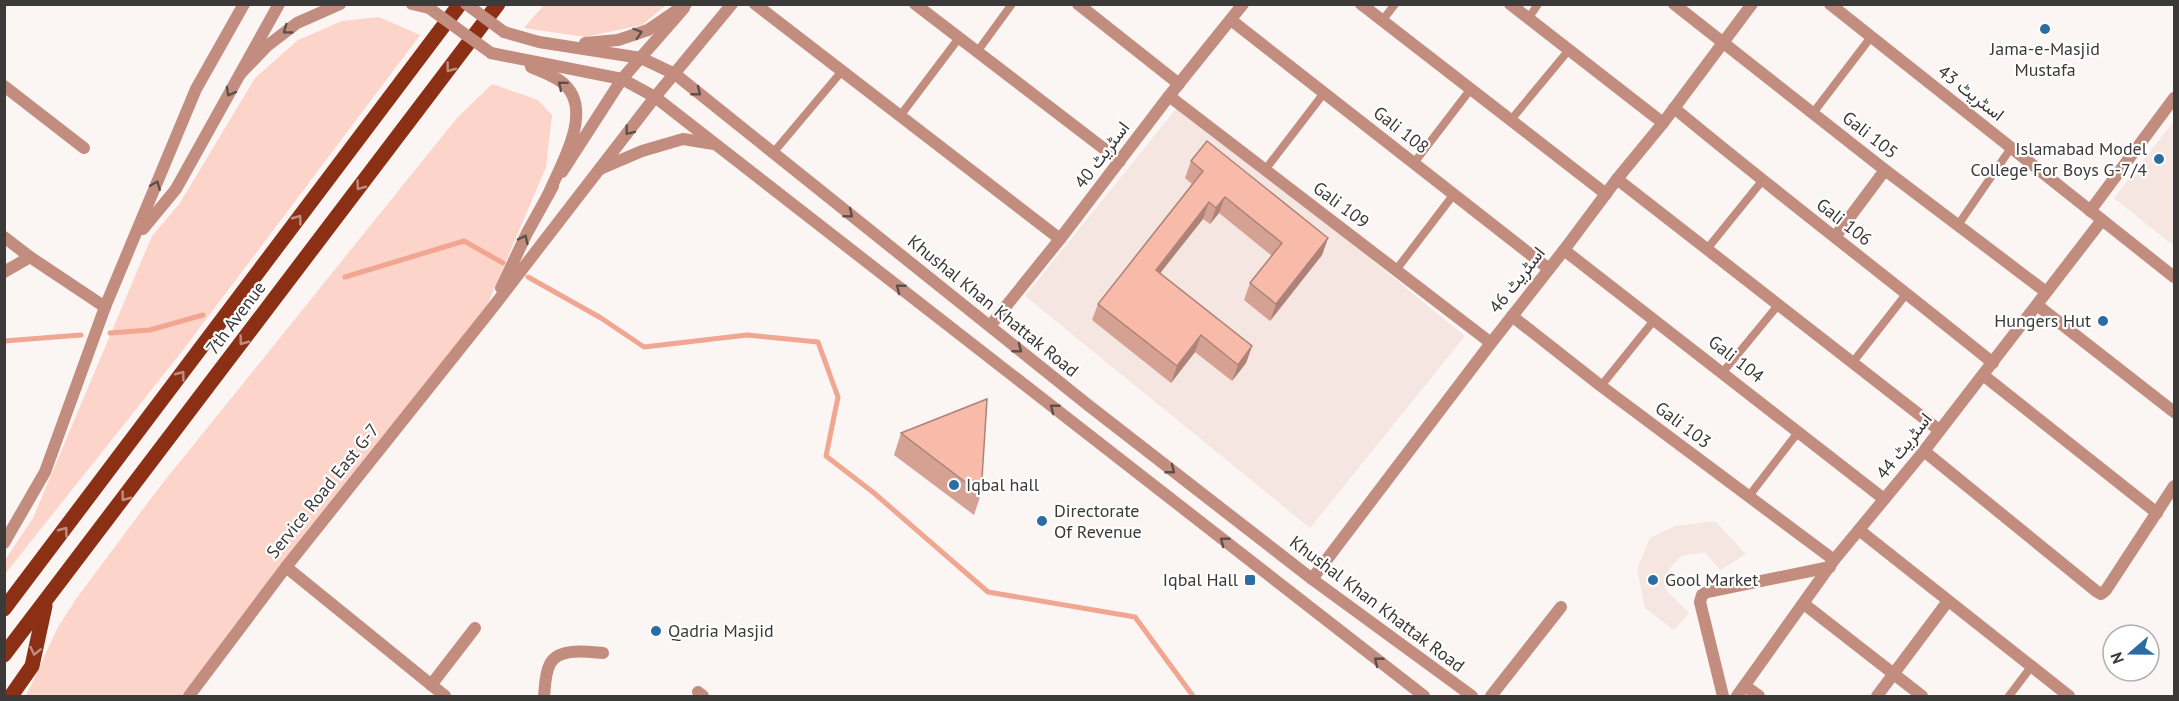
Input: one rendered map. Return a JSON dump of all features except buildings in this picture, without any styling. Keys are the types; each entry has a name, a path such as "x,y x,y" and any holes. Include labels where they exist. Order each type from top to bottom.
{"main road":[{"name":"7th Avenue","path":"4,609 460,4"},
{"name":"7th Avenue","path":"4,655 498,4"},
{"path":"4,595 29,578"},
{"path":"11,696 32,666 47,600"}],"street":[{"path":"4,543 45,472 105,307 196,89 244,4"},
{"path":"134,239 176,189 279,4"},
{"path":"241,73 267,46 297,23 340,4"},
{"path":"412,4 429,8 490,53 622,79 655,98 1424,696"},
{"name":"Khushal Khan Khattak Road","path":"466,4 504,32 539,42 641,58 675,74 1088,405 1312,579 1472,696"},
{"path":"539,42 583,43 618,40 648,30 686,4"},
{"name":"Service Road East G-7","path":"490,311 548,195 622,79 686,4"},
{"name":"Service Road East G-7","path":"189,696 286,567 490,311 655,98 732,4"},
{"path":"755,4 1060,239"},
{"path":"915,4 1120,161"},
{"path":"1078,4 1179,84"},
{"name":"اسٹریٹ 40","path":"990,326 1243,4"},
{"path":"1360,4 1606,195"},
{"path":"1510,4 1663,123"},
{"name":"Gali 105","path":"1674,4 1885,170 2046,292"},
{"name":"اسٹریٹ 46","path":"1312,579 1752,4"},
{"name":"اسٹریٹ 43","path":"1830,4 2175,277"},
{"name":"Gali 108","path":"1231,20 1549,269"},
{"path":"510,58 549,75 567,86 576,103 577,119 573,136 548,195"},
{"path":"4,86 84,148"},
{"name":"Gali 109","path":"1169,96 1491,343"},
{"path":"2090,211 2175,98"},
{"name":"Gali 106","path":"1674,108 1762,181 1993,363"},
{"path":"600,169 642,151 683,139 715,144"},
{"path":"1835,237 1885,170"},
{"path":"1617,179 1939,430"},
{"name":"اسٹریٹ 44","path":"1737,696 1832,563 1924,451 2102,220"},
{"path":"4,237 105,307"},
{"name":"Gali 104","path":"1564,250 1799,431 1884,500"},
{"path":"4,272 30,257"},
{"path":"2037,305 2175,412"},
{"name":"Gali 103","path":"1512,316 1601,386 1749,496 1832,563"},
{"path":"1983,375 2157,513"},
{"path":"1074,424 1088,405"},
{"path":"1924,451 2101,594 2106,590 2175,486"},
{"path":"1859,530 2069,696"},
{"path":"1723,696 1700,602 1702,595 1832,563"},
{"path":"286,567 445,696"},
{"path":"1877,696 1948,600"},
{"path":"1804,604 1922,696"},
{"path":"1491,696 1561,607"},
{"path":"431,685 475,628"},
{"path":"544,696 550,664 557,656 576,652 603,652"},
{"path":"1745,686 1759,696"}],"lane":[{"path":"977,52 1012,4"},
{"path":"1382,21 1395,4"},
{"path":"1528,19 1538,4"},
{"path":"1813,113 1871,37"},
{"path":"900,116 959,38"},
{"path":"1510,121 1568,51"},
{"path":"773,153 842,71"},
{"path":"1414,163 1470,90"},
{"path":"1265,170 1324,93"},
{"path":"1958,225 2011,148"},
{"path":"1707,249 1762,181"},
{"path":"1396,270 1454,195"},
{"path":"1853,362 1907,293"},
{"path":"1723,372 1779,304"},
{"path":"1601,386 1655,319"},
{"path":"1749,496 1799,431"},
{"path":"2009,696 2031,667"}],"shaded area":[{"path":"544,5 666,5 642,25 585,37 524,28"},
{"path":"379,17 420,35 183,350 5,574 5,560 33,518 152,236 180,203 255,78 298,40 342,21"},
{"path":"492,84 538,100 552,115 546,167 486,308 183,696 26,696 58,627 76,599 158,489 457,118"},
{"path":"1180,104 1465,336 1310,528 1025,296"},
{"name":"Islamabad Model College For Boys G-7/4","path":"2174,121 2174,246 2114,198"},
{"name":"Gool Market","path":"1715,521 1746,554 1720,570 1705,552 1681,556 1669,569 1665,589 1689,613 1674,630 1645,608 1637,569 1650,538 1675,526"}],"waterway":[{"path":"345,277 464,241 503,263"},
{"path":"528,277 601,318 644,347 747,335 818,342 838,397 826,456 874,493 988,592 1135,617 1193,696"},
{"path":"110,333 150,330 203,315"},
{"path":"4,341 81,335"}],"place":[{"name":"Jama-e-Masjid Mustafa","path":"2045,29"},
{"name":"Islamabad Model College For Boys G-7/4","path":"2159,159"},
{"name":"Hungers Hut","path":"2103,321"},
{"name":"Iqbal hall","path":"954,485"},
{"name":"Directorate Of Revenue","path":"1042,521"},
{"name":"Iqbal Hall","path":"1250,580"},
{"name":"Gool Market","path":"1653,580"},
{"name":"Qadria Masjid","path":"656,631"}]}
